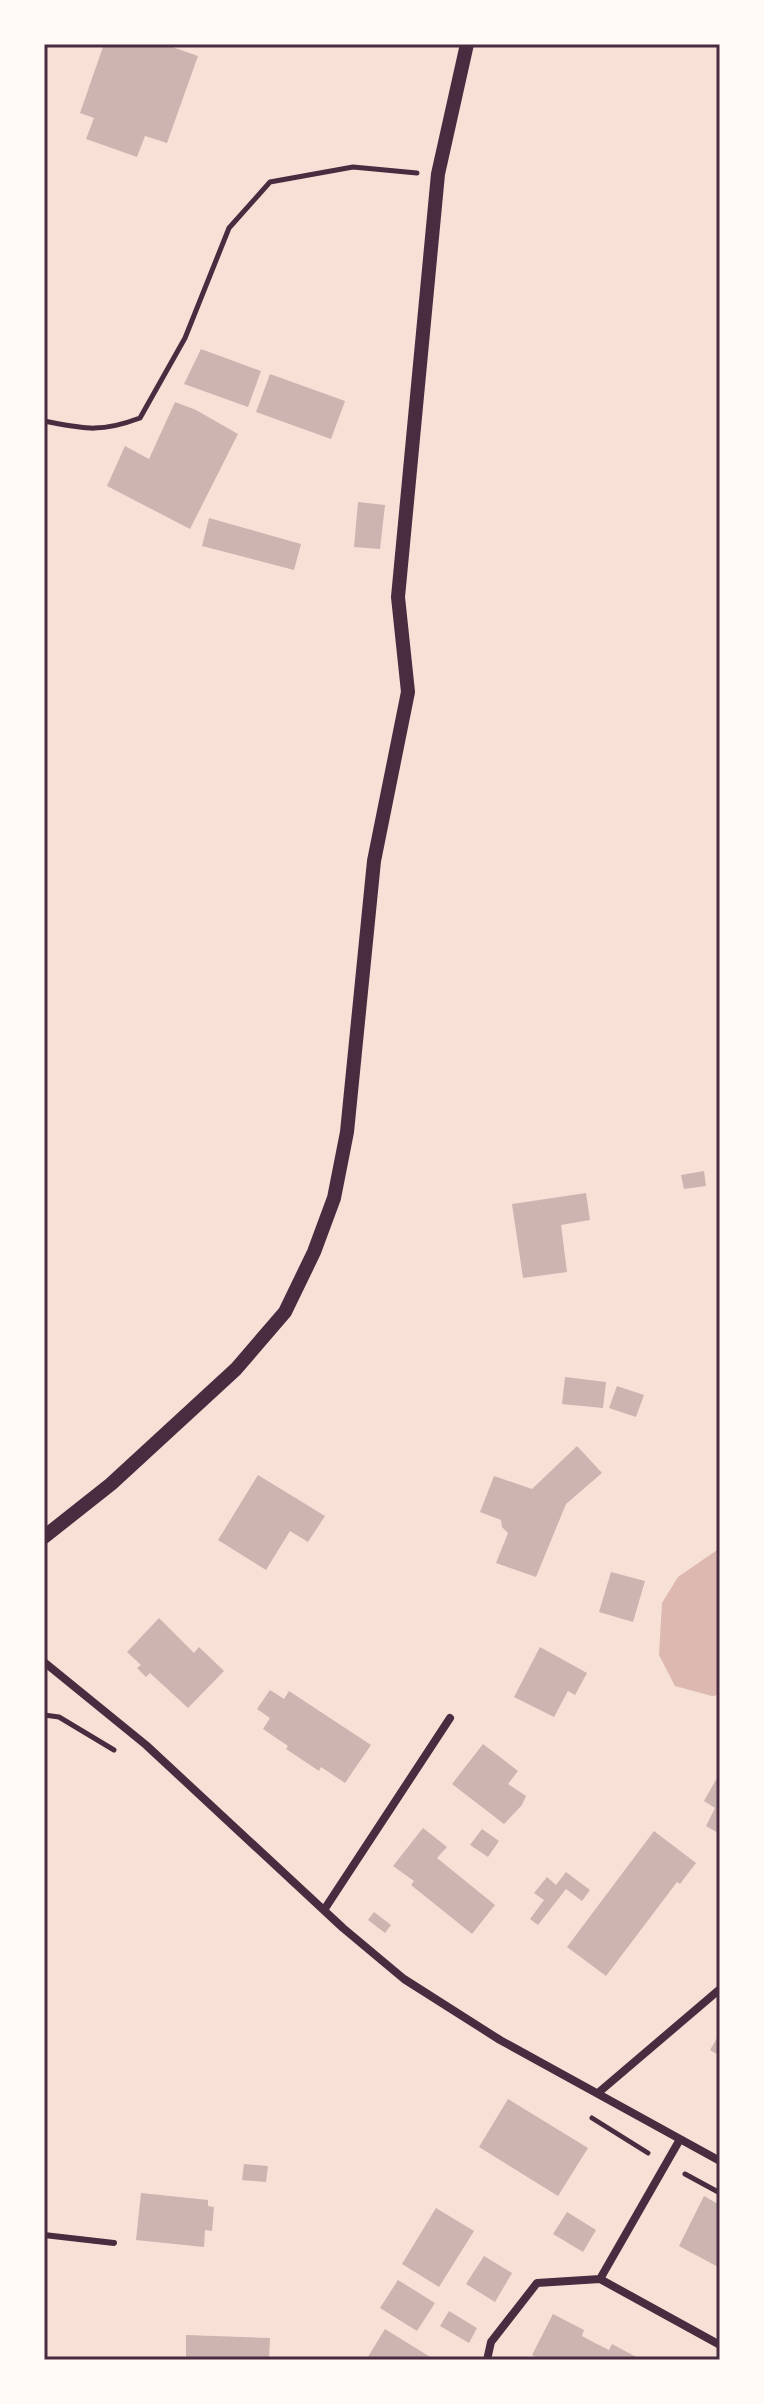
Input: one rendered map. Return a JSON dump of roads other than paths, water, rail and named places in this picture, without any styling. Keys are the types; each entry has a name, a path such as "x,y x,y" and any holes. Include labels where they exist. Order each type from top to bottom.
{"street":[{"path":"44,1537 111,1484 236,1369 285,1312 314,1252 334,1198 347,1132 374,861 408,692 398,597 438,174 467,44"},
{"path":"44,1662 146,1745 324,1910 404,1979 500,2040 720,2161"},
{"path":"324,1910 450,1718"},
{"path":"598,2093 720,1989"},
{"path":"600,2279 679,2141"},
{"path":"487,2360 491,2342 537,2283 600,2279 720,2345"}],"lane":[{"path":"44,2235 114,2243"}]}
